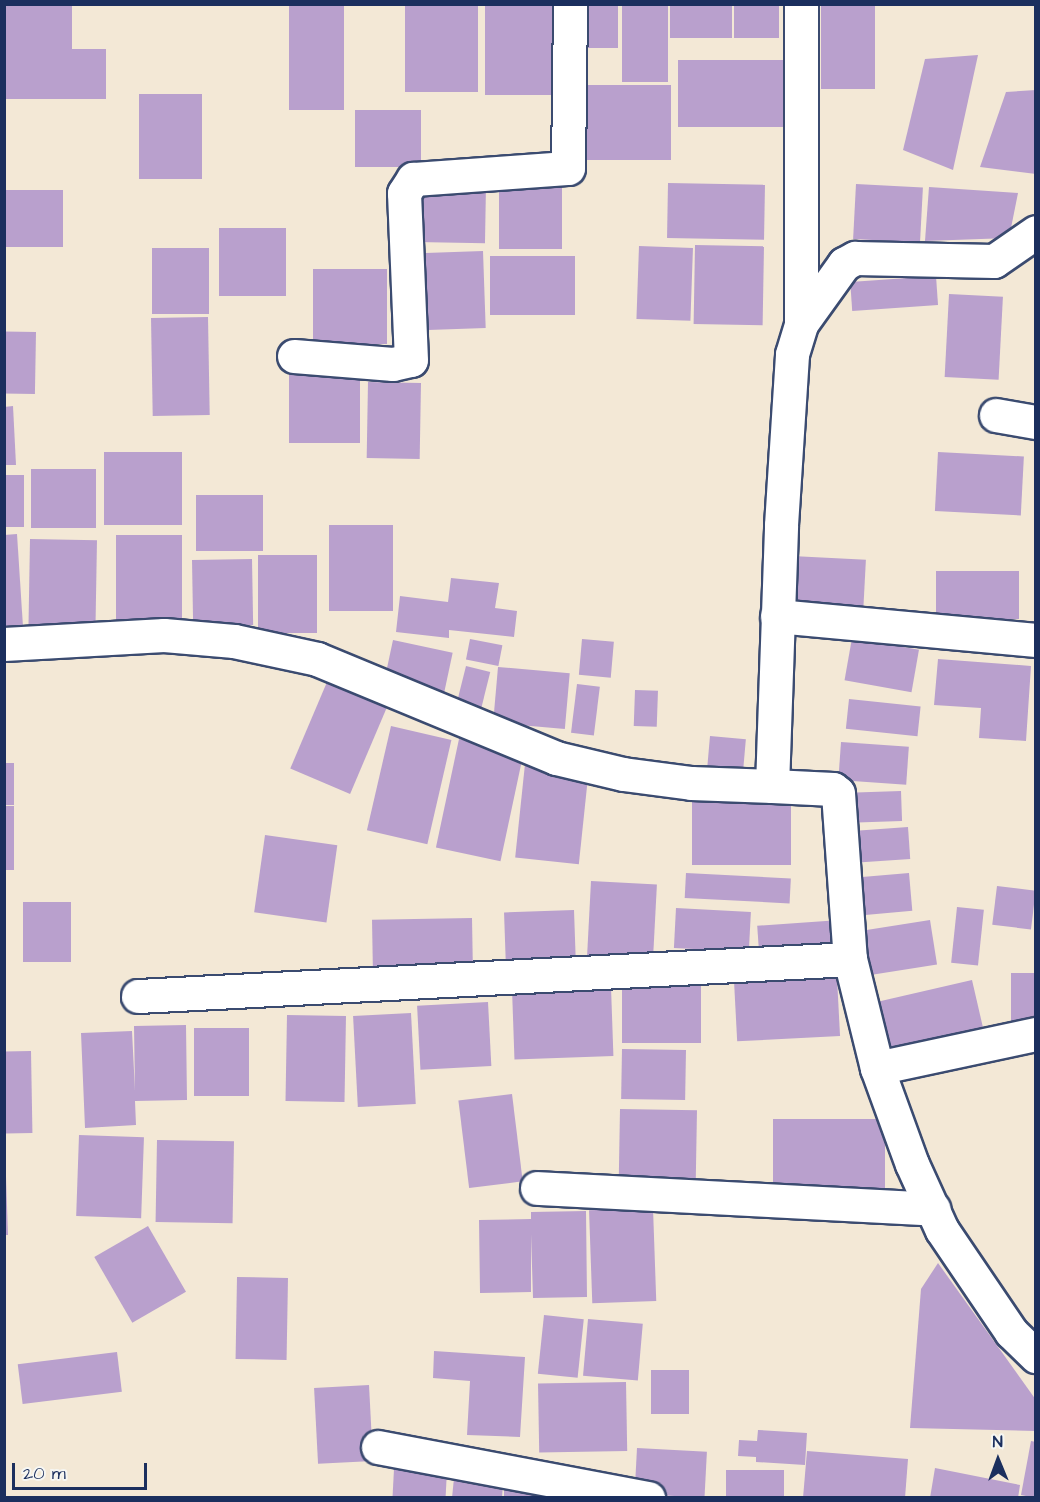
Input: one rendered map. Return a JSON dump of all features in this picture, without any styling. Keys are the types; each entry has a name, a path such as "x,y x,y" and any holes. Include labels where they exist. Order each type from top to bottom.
{"street":[{"path":"294,356 393,364 411,360 404,193 413,179 568,168 570,4"},
{"path":"772,786 777,616 792,354 801,324 801,4"},
{"path":"801,324 844,264 855,258 994,261 1035,232"},
{"path":"996,415 1035,422"},
{"path":"777,616 1035,640"},
{"path":"4,644 164,635 234,641 317,659 556,758 623,774 691,783 834,789 838,793 850,959 877,1068 942,1230 1011,1332 1035,1356"},
{"path":"138,996 850,959"},
{"path":"877,1068 1035,1034"},
{"path":"537,1188 933,1209"},
{"path":"378,1447 648,1497"}],"building":[{"path":"4,4 72,4 72,49 106,49 106,99 4,99"},
{"path":"289,4 344,4 344,110 289,110"},
{"path":"405,4 478,4 478,92 405,92"},
{"path":"485,4 555,4 555,95 485,95"},
{"path":"572,4 618,4 618,48 572,48"},
{"path":"622,4 668,4 668,82 622,82"},
{"path":"670,4 732,4 732,38 670,38"},
{"path":"734,4 779,4 779,38 734,38"},
{"path":"821,4 875,4 875,89 821,89"},
{"path":"978,55 953,170 903,150 925,59"},
{"path":"678,60 783,60 783,127 678,127"},
{"path":"583,85 671,85 671,160 583,160"},
{"path":"1036,90 1036,174 980,167 1006,92"},
{"path":"139,94 202,94 202,179 139,179"},
{"path":"355,110 421,110 421,167 355,167"},
{"path":"668,183 765,185 764,240 667,238"},
{"path":"417,184 486,185 485,243 416,242"},
{"path":"856,184 923,188 920,242 853,239"},
{"path":"499,187 562,187 562,249 499,249"},
{"path":"929,187 1018,193 1009,238 925,241"},
{"path":"4,190 63,190 63,247 4,247"},
{"path":"219,228 286,228 286,296 219,296"},
{"path":"695,245 764,246 763,325 694,324"},
{"path":"639,246 693,248 690,321 636,319"},
{"path":"152,248 209,248 209,314 152,314"},
{"path":"483,251 486,328 414,330 411,254"},
{"path":"490,256 575,256 575,315 490,315"},
{"path":"313,269 387,269 387,344 313,344"},
{"path":"936,276 938,305 852,311 850,282"},
{"path":"949,294 1003,297 999,380 945,377"},
{"path":"208,317 210,415 153,416 151,318"},
{"path":"4,331 36,332 35,394 4,393"},
{"path":"289,374 360,374 360,443 289,443"},
{"path":"368,382 421,383 420,459 367,458"},
{"path":"13,406 16,465 4,465 4,407"},
{"path":"104,452 182,452 182,525 104,525"},
{"path":"938,452 1024,457 1021,515 935,511"},
{"path":"31,469 96,469 96,528 31,528"},
{"path":"4,475 24,475 24,527 4,527"},
{"path":"196,495 263,495 263,551 196,551"},
{"path":"329,525 393,525 393,611 329,611"},
{"path":"17,534 23,627 4,628 4,535"},
{"path":"116,535 182,535 182,630 116,630"},
{"path":"30,539 97,540 95,630 28,629"},
{"path":"258,555 317,555 317,633 258,633"},
{"path":"792,556 866,560 863,609 789,605"},
{"path":"252,559 253,625 193,626 192,560"},
{"path":"936,571 1019,571 1019,619 936,619"},
{"path":"451,578 499,583 495,608 517,611 514,637 449,630 449,638 396,632 400,596 448,602"},
{"path":"852,638 919,650 912,692 845,680"},
{"path":"470,639 502,645 498,666 466,660"},
{"path":"582,639 614,642 611,678 579,675"},
{"path":"393,640 453,653 444,693 384,680"},
{"path":"938,659 1031,666 1026,741 979,738 981,708 934,705"},
{"path":"466,666 490,672 479,716 455,710"},
{"path":"498,667 570,673 565,729 493,723"},
{"path":"327,682 387,707 350,794 290,769"},
{"path":"577,684 600,687 594,735 571,733"},
{"path":"635,690 658,691 657,727 634,726"},
{"path":"849,699 921,707 917,736 846,729"},
{"path":"391,726 451,740 427,844 367,830"},
{"path":"710,736 746,739 743,775 707,772"},
{"path":"459,739 524,753 500,861 436,848"},
{"path":"841,742 909,747 906,785 838,780"},
{"path":"4,763 14,763 14,805 4,805"},
{"path":"525,764 589,771 579,864 515,857"},
{"path":"901,791 902,821 857,823 856,793"},
{"path":"692,802 791,802 791,865 692,865"},
{"path":"4,806 14,806 14,870 4,870"},
{"path":"908,827 910,859 858,863 856,831"},
{"path":"265,835 337,845 326,922 254,912"},
{"path":"686,873 791,878 790,903 685,898"},
{"path":"909,873 912,911 863,915 859,877"},
{"path":"591,881 657,884 653,964 587,961"},
{"path":"997,886 1036,891 1031,929 992,925"},
{"path":"23,902 71,902 71,962 23,962"},
{"path":"957,907 984,910 978,966 951,963"},
{"path":"676,908 751,912 749,952 674,948"},
{"path":"574,910 576,972 506,974 504,912"},
{"path":"472,918 473,976 373,978 372,920"},
{"path":"840,920 842,950 759,956 757,926"},
{"path":"930,920 937,964 869,975 862,931"},
{"path":"1011,973 1036,973 1036,1025 1011,1025"},
{"path":"837,978 840,1036 737,1041 734,983"},
{"path":"972,980 985,1037 889,1060 876,1002"},
{"path":"622,984 701,984 701,1043 622,1043"},
{"path":"611,987 613,1056 514,1059 512,990"},
{"path":"488,1002 491,1066 420,1070 417,1006"},
{"path":"411,1013 416,1104 358,1107 353,1016"},
{"path":"287,1015 346,1016 344,1102 285,1101"},
{"path":"186,1025 187,1100 135,1101 136,1125 85,1128 81,1033 132,1031 135,1091 134,1026"},
{"path":"194,1028 249,1028 249,1096 194,1096"},
{"path":"622,1049 686,1050 685,1100 621,1099"},
{"path":"4,1051 31,1051 32,1133 5,1133"},
{"path":"512,1094 523,1181 469,1188 458,1101"},
{"path":"620,1109 697,1110 696,1187 619,1186"},
{"path":"773,1119 885,1119 885,1194 773,1194"},
{"path":"79,1135 144,1137 141,1218 76,1216"},
{"path":"157,1140 234,1141 233,1223 156,1222"},
{"path":"4,1177 6,1177 8,1235 4,1235"},
{"path":"653,1208 656,1301 592,1303 589,1210"},
{"path":"586,1211 587,1297 533,1298 531,1234 531,1292 480,1293 479,1220 531,1219 531,1212"},
{"path":"148,1226 186,1292 132,1323 94,1257"},
{"path":"938,1263 1036,1400 1036,1431 910,1428 921,1289"},
{"path":"237,1277 288,1278 287,1360 236,1359"},
{"path":"544,1315 584,1319 578,1378 538,1374"},
{"path":"588,1319 643,1324 638,1381 583,1376"},
{"path":"434,1351 525,1357 520,1437 467,1435 470,1381 433,1378"},
{"path":"117,1352 122,1392 23,1404 18,1364"},
{"path":"651,1370 689,1370 689,1414 651,1414"},
{"path":"626,1382 627,1451 539,1453 538,1384"},
{"path":"369,1385 373,1461 318,1464 314,1388"},
{"path":"758,1430 807,1433 805,1465 756,1462 756,1457 738,1456 739,1440 757,1441"},
{"path":"1031,1441 1036,1442 1036,1498 1021,1495"},
{"path":"637,1448 707,1452 704,1498 635,1494"},
{"path":"807,1451 908,1459 905,1498 803,1498"},
{"path":"935,1468 1020,1485 1018,1498 930,1498"},
{"path":"394,1469 447,1472 446,1498 392,1498"},
{"path":"726,1470 784,1470 784,1497 726,1497"},
{"path":"454,1478 503,1481 502,1498 452,1498"},
{"path":"504,1482 550,1485 549,1498 504,1498"}]}
